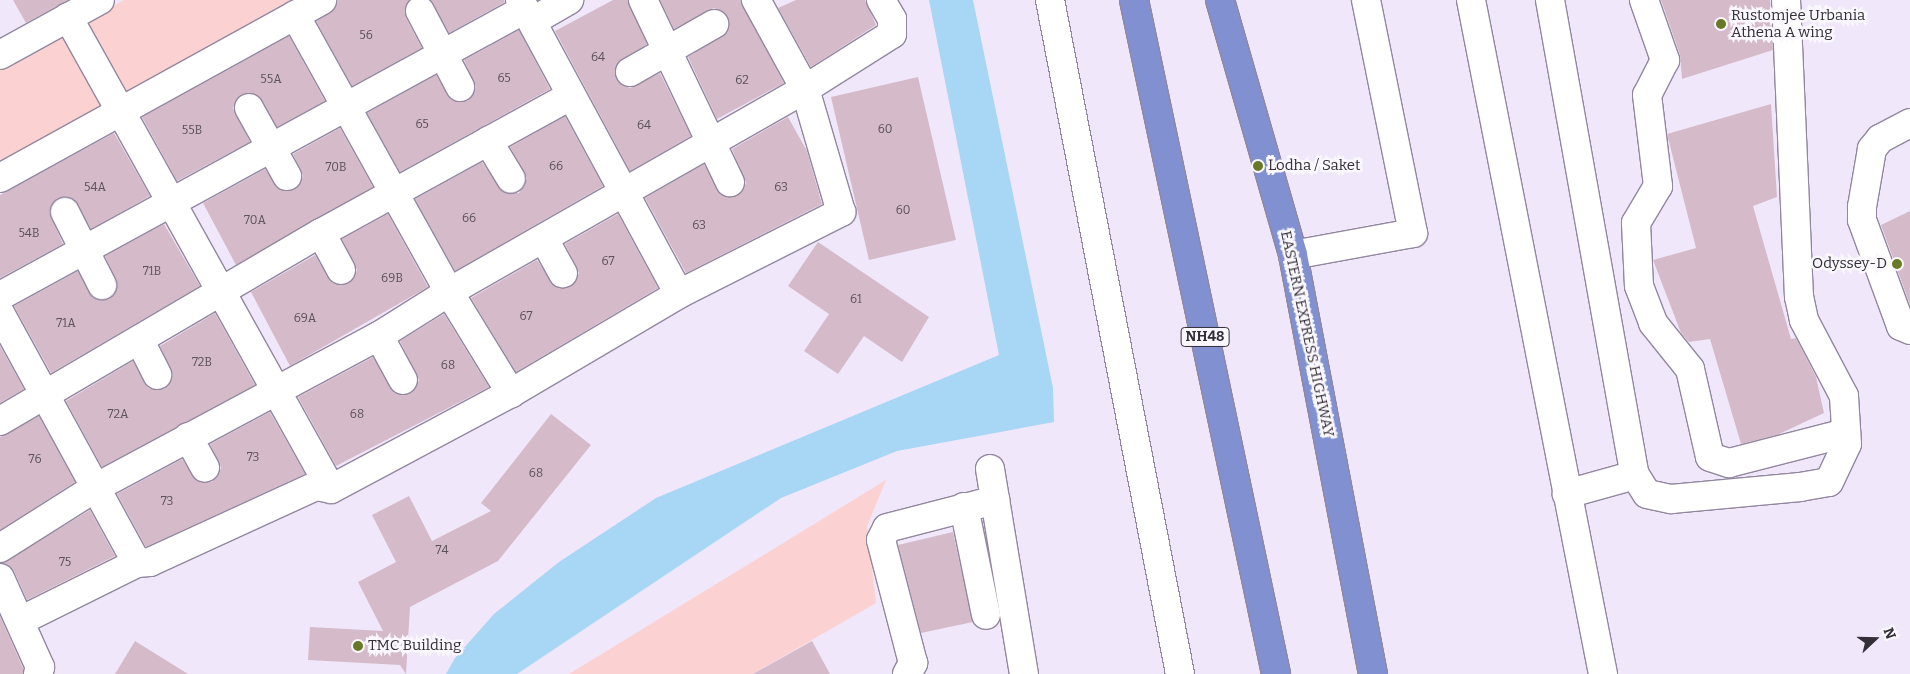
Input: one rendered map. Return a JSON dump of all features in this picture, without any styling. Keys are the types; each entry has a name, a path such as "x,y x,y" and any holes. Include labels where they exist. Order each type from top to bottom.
{"highway":[{"name":"NH48","path":"1134,0 1276,674"},
{"name":"EASTERN EXPRESS HIGHWAY","path":"1220,0 1293,255 1373,674"}],"street":[{"path":"3,46 68,17 100,0"},
{"path":"0,178 118,111 322,0"},
{"path":"0,296 270,144 442,53 526,10 569,0"},
{"path":"642,0 714,143 730,182"},
{"path":"20,621 137,563 150,562 316,486 331,489 512,393 679,294 841,212 805,89 756,0"},
{"path":"0,548 95,488 272,390 379,336 449,292 545,241 624,193 805,89 892,34 892,19 881,0"},
{"path":"1050,0 1180,674"},
{"path":"1293,255 1413,233 1366,0"},
{"path":"1471,0 1602,674"},
{"path":"1550,0 1635,474 1647,494 1672,499 1829,482 1847,444 1844,396 1804,320 1799,297 1786,0"},
{"path":"1644,0 1665,60 1647,95 1658,186 1636,223 1639,286 1653,323 1690,369 1710,458 1729,463 1846,433"},
{"path":"526,10 570,96 679,294"},
{"path":"420,11 460,87"},
{"path":"295,15 449,292 512,393"},
{"path":"68,17 272,390 331,489"},
{"path":"630,72 714,24"},
{"path":"0,421 140,341 218,292 321,233 570,96"},
{"path":"249,108 287,176"},
{"path":"1910,123 1880,139 1872,149 1862,206 1862,220 1901,326 1910,330"},
{"path":"488,141 511,179"},
{"path":"65,212 102,285"},
{"path":"321,233 341,270"},
{"path":"545,241 563,273"},
{"path":"0,313 137,563"},
{"path":"379,336 403,380"},
{"path":"140,341 157,375"},
{"path":"188,437 205,468"},
{"path":"990,469 1024,674"},
{"path":"1567,494 1635,474"},
{"path":"907,674 913,664 881,540 887,528 996,500"},
{"path":"964,508 986,615"},
{"path":"0,578 40,667 38,674"}],"shaded area":[{"path":"124,0 303,0 117,100 80,25"},
{"path":"63,32 108,109 0,169 0,65"},
{"path":"886,480 867,526 876,603 753,674 569,674"}],"water":[{"path":"929,0 973,0 1053,388 1054,422 897,451 781,498 517,674 446,674 455,658 494,614 559,562 656,498 999,355"}],"building":[{"path":"13,0 68,0 26,23"},
{"path":"338,0 410,0 406,18 422,48 352,86 316,21 335,8"},
{"path":"430,0 504,0 505,2 449,33"},
{"path":"613,0 628,0 647,44 617,64 617,80 630,88 660,73 691,136 630,171 555,31"},
{"path":"660,0 740,0 784,83 717,119 688,57 727,32 728,17 714,8 674,29"},
{"path":"796,0 865,0 876,25 811,67 778,8"},
{"name":"Rustomjee Urbania Athena A wing","path":"1661,0 1770,0 1773,50 1682,79 1680,55"},
{"path":"519,30 550,89 400,172 367,113 436,75 451,100 468,101 476,87 464,60"},
{"path":"289,36 325,101 277,127 257,95 242,94 233,108 250,142 177,181 142,117"},
{"path":"918,77 956,240 869,260 831,97"},
{"path":"1771,104 1777,197 1753,206 1791,339 1796,338 1816,377 1824,413 1777,435 1741,444 1710,339 1689,342 1681,333 1653,260 1696,248 1667,134"},
{"path":"565,116 603,186 455,271 415,199 482,162 503,192 519,193 527,178 510,147"},
{"path":"788,117 807,151 822,204 686,273 645,198 704,164 721,195 737,196 746,183 732,149"},
{"path":"340,128 373,187 236,265 203,203 265,169 279,189 294,190 303,176 293,154"},
{"path":"114,133 150,196 91,229 74,199 58,198 49,212 63,244 0,278 0,195"},
{"name":"Odyssey-D","path":"1910,211 1910,305 1881,225"},
{"path":"388,214 428,287 290,366 251,292 315,255 332,283 349,283 357,270 342,239"},
{"path":"618,214 658,288 516,372 471,298 537,260 555,286 571,286 579,273 565,244"},
{"path":"164,224 200,286 51,373 14,306 78,271 93,298 109,299 118,285 105,256"},
{"path":"818,242 929,317 902,362 864,336 838,374 804,351 829,314 788,286"},
{"path":"215,313 255,385 102,467 66,401 133,361 148,388 164,389 173,375 160,346"},
{"path":"444,314 489,387 336,466 298,397 373,357 394,393 411,393 419,380 400,341"},
{"path":"0,346 24,389 0,403"},
{"path":"270,412 305,474 146,547 117,494 182,459 197,481 212,482 221,468 210,444"},
{"path":"551,414 591,445 498,561 410,607 406,674 400,665 308,660 310,627 383,631 358,582 396,562 372,515 409,496 432,541 491,511 481,503"},
{"path":"39,416 75,482 0,530 0,437"},
{"path":"90,510 115,556 27,600 14,571 3,563"},
{"path":"953,532 973,622 921,633 898,545"},
{"path":"0,616 23,668 23,674 0,674"},
{"path":"135,641 188,674 115,674"},
{"path":"812,641 830,674 753,674"}],"place":[{"name":"Rustomjee Urbania Athena A wing","path":"1721,24"},
{"name":"Lodha / Saket","path":"1258,166"},
{"name":"Odyssey-D","path":"1897,264"},
{"name":"TMC Building","path":"358,646"}]}
